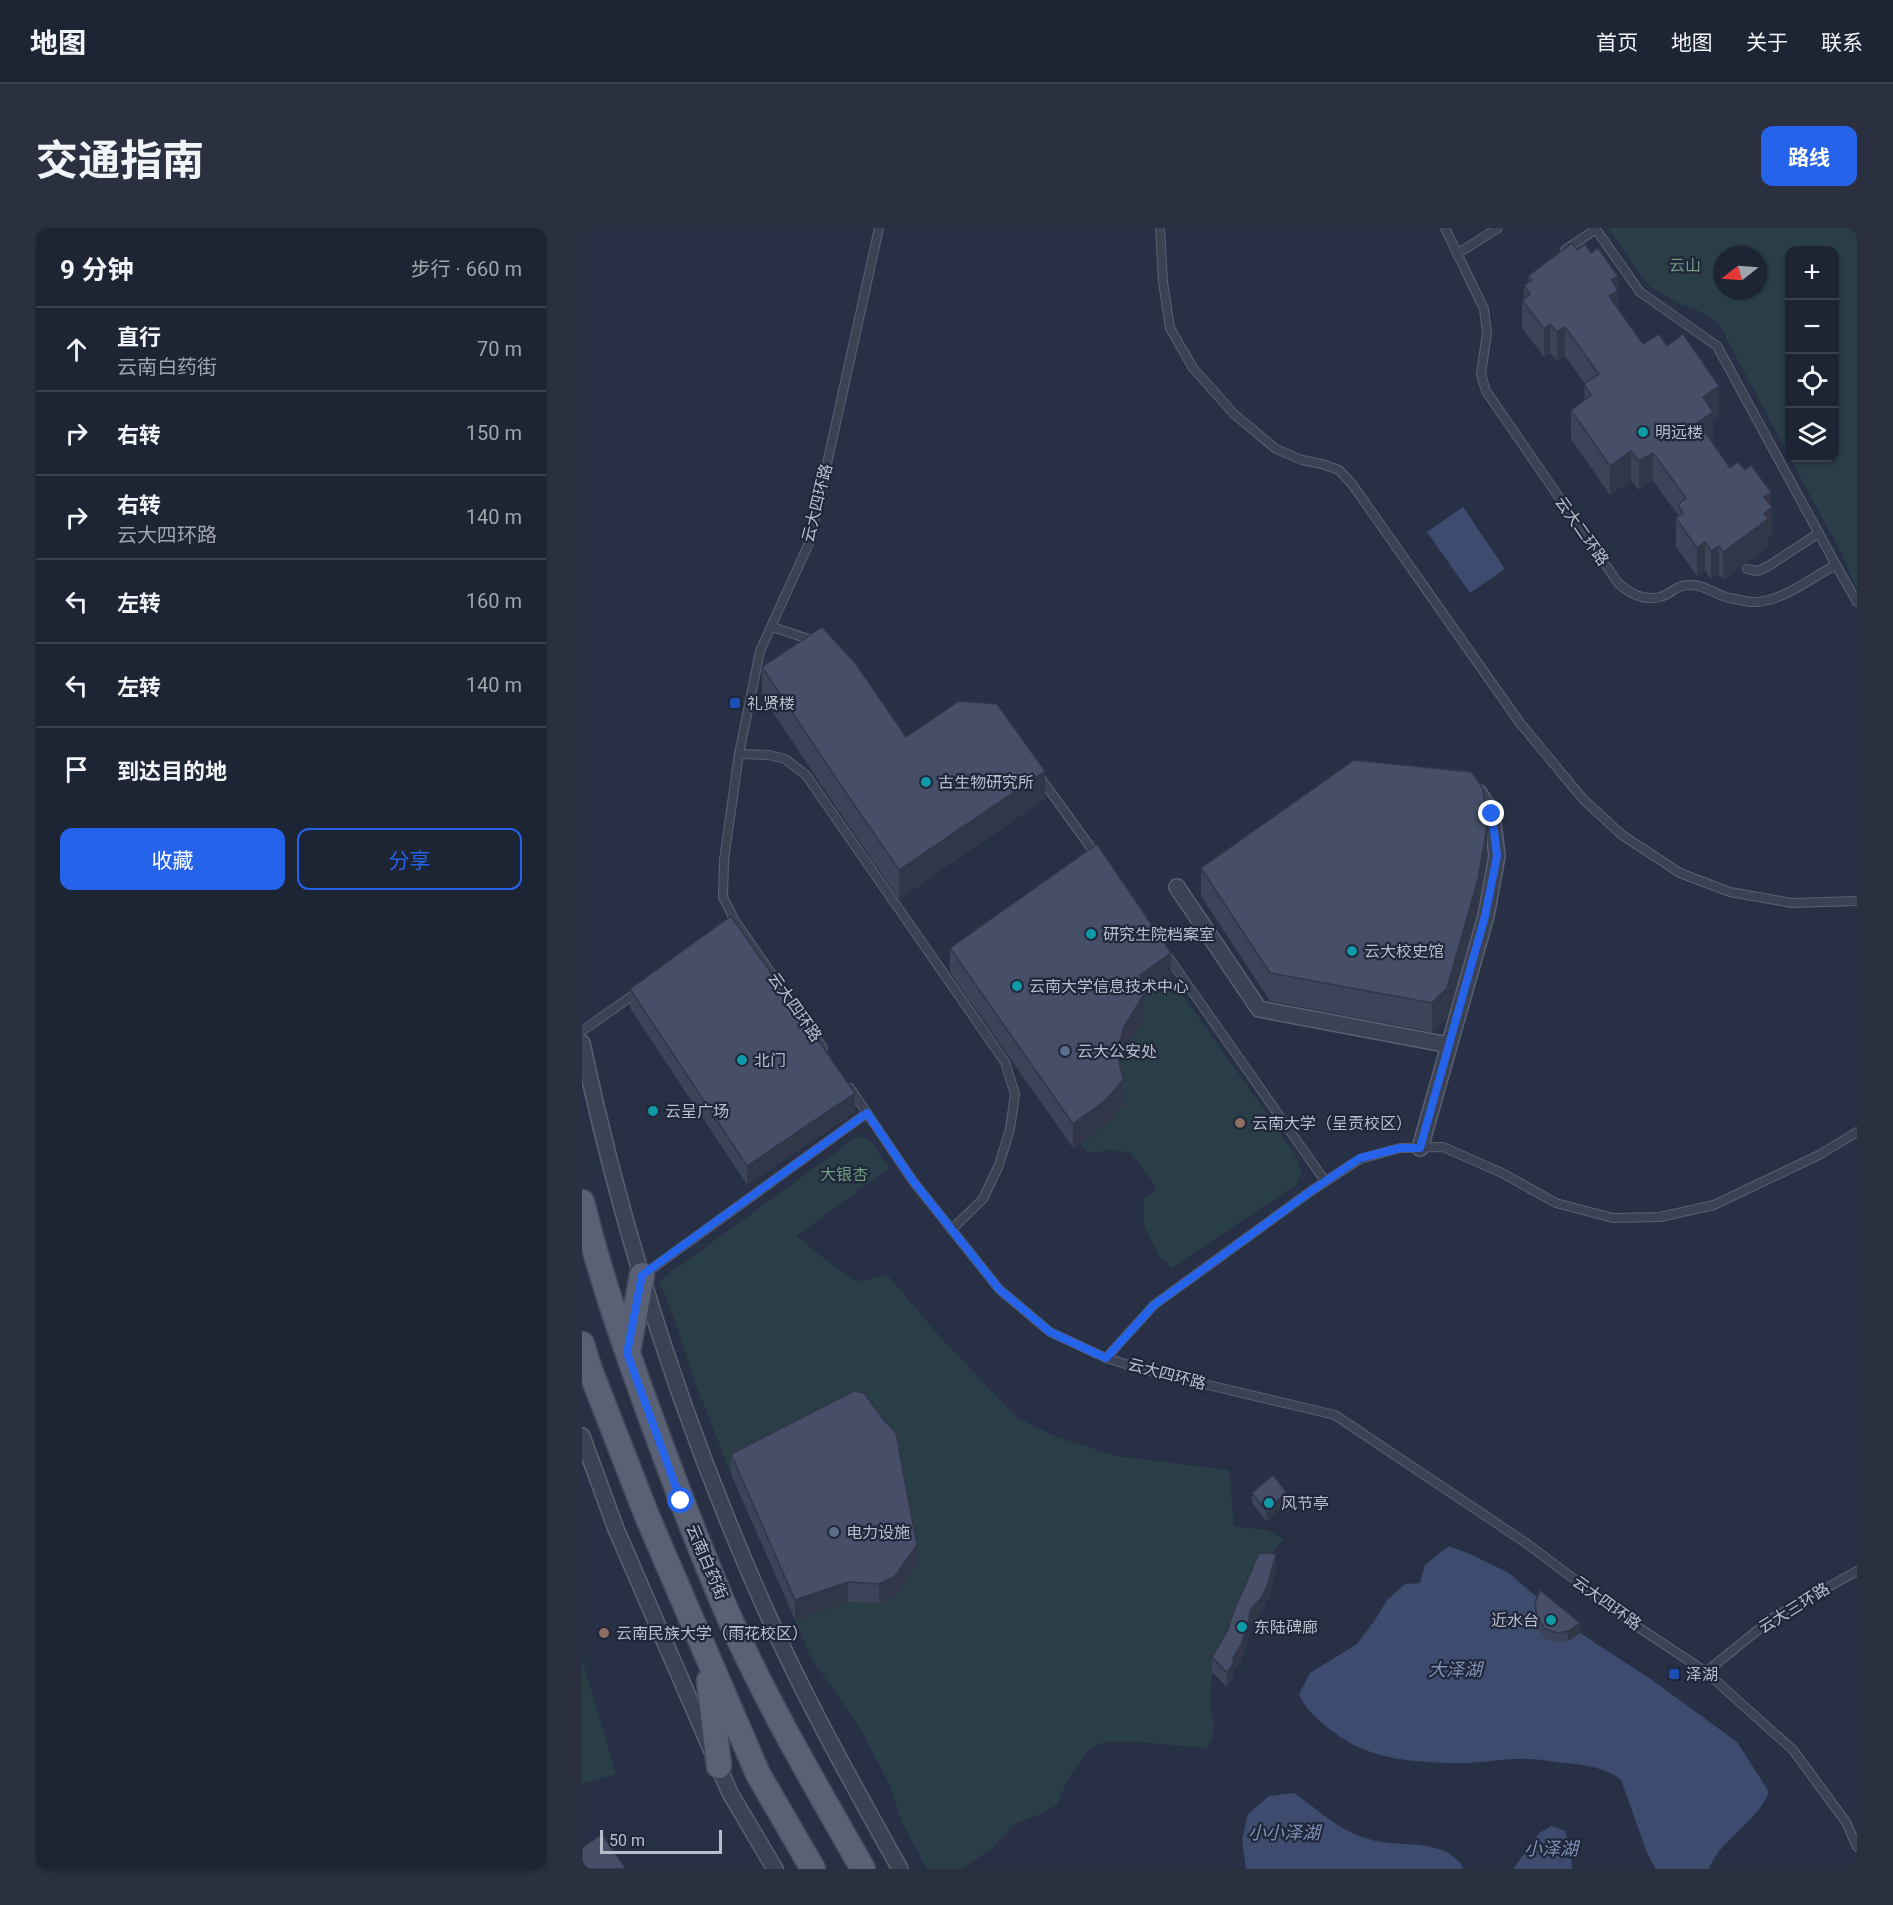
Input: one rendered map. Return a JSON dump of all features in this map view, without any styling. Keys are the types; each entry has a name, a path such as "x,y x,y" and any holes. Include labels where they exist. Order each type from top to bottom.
{"main road":[{"name":"云南白药街","path":"582,1202 627,1353 681,1501 739,1638 798,1754 863,1869"},
{"path":"627,1353 642,1275"},
{"path":"582,1344 647,1516 758,1774 813,1869"},
{"path":"706,1655 719,1766"}],"street":[{"path":"1420,1148 1485,916 1497,856 1492,814 1479,793 1459,785"},
{"path":"1177,887 1259,1009 1449,1045"},
{"path":"582,1043 594,1098 661,1342 715,1487 772,1624 827,1737 900,1869"},
{"path":"582,1436 616,1529 730,1793 775,1869"}],"lane":[{"name":"云大四环路","path":"828,1054 735,921 723,897 724,860 739,754 760,651 810,541 879,228"},
{"path":"1160,228 1170,328 1193,368 1234,414 1276,449 1302,460 1340,470 1520,723 1583,799 1622,835 1680,873 1730,892 1792,903 1857,901"},
{"name":"云大二环路","path":"1445,228 1484,309 1487,333 1481,374 1486,391 1618,583 1628,592 1641,597 1661,597 1679,585 1694,585 1723,597 1755,603 1782,597 1836,565"},
{"path":"1457,254 1498,228"},
{"path":"1560,254 1595,229 1640,292 1717,346 1857,602"},
{"path":"1747,569 1757,571 1767,567 1819,533"},
{"path":"772,627 805,636 822,644"},
{"path":"739,754 769,755 785,759 806,775 1005,1062 1015,1094 1008,1138 999,1165 982,1199 951,1230"},
{"path":"1034,768 1103,864"},
{"path":"725,928 735,921"},
{"path":"1163,951 1325,1182"},
{"path":"582,1031 648,984"},
{"name":"云大四环路","path":"847,1084 913,1181 999,1289 1050,1332 1106,1358 1145,1370 1335,1415 1526,1543 1635,1625 1706,1672 1793,1750 1846,1822 1857,1847"},
{"path":"642,1275 867,1113"},
{"path":"1106,1358 1154,1305 1360,1158 1400,1148 1443,1147 1502,1173 1556,1203 1613,1218 1659,1217 1714,1205 1819,1155 1857,1132"},
{"name":"云大三环路","path":"1706,1672 1774,1617 1857,1571"}],"green space":[{"name":"云山","path":"1608,228 1857,228 1857,590 1840,550 1792,462 1839,462 1839,246 1785,246 1785,448 1719,324 1697,310 1680,304 1650,287"},
{"path":"1171,978 1295,1154 1302,1171 1296,1185 1172,1268 1159,1256 1144,1224 1144,1200 1156,1189 1148,1175 1130,1152 1110,1150 1091,1152 1081,1144 1106,1125 1124,1051 1140,1000"},
{"name":"大银杏","path":"858,1136 870,1140 889,1168 797,1236 855,1281 888,1276 935,1331 1016,1417 1057,1437 1115,1456 1229,1470 1234,1526 1267,1530 1284,1539 1259,1568 1212,1672 1210,1712 1214,1724 1212,1739 1206,1748 1140,1742 1105,1742 1088,1750 1068,1779 1057,1805 1015,1824 990,1850 961,1869 927,1869 902,1823 890,1786 861,1730 810,1656 795,1620 848,1602 879,1603 895,1596 917,1564 906,1499 808,1435 731,1474 659,1281"},
{"path":"582,1659 616,1774 582,1784"}],"water":[{"path":"1463,507 1505,569 1470,593 1427,532"},
{"name":"大泽湖","path":"1449,1546 1509,1573 1540,1600 1536,1613 1537,1627 1568,1641 1580,1633 1652,1680 1737,1742 1769,1792 1756,1813 1721,1849 1709,1869 1656,1869 1647,1853 1621,1780 1602,1769 1533,1759 1468,1763 1397,1759 1363,1749 1347,1741 1309,1711 1299,1694 1310,1673 1357,1644 1387,1600 1405,1584 1420,1583 1425,1565"},
{"name":"小小泽湖","path":"1294,1793 1350,1832 1372,1840 1435,1848 1447,1852 1464,1869 1246,1869 1242,1839 1248,1814 1269,1796"},
{"name":"小泽湖","path":"1552,1826 1565,1831 1570,1846 1572,1869 1513,1869 1539,1833"}],"building":[{"name":"明远楼","path":"1572,243 1577,250 1585,244 1591,253 1598,248 1618,276 1611,280 1618,290 1609,296 1643,344 1659,334 1667,346 1683,334 1719,386 1703,397 1713,412 1698,422 1730,468 1738,462 1745,470 1751,465 1771,492 1764,497 1772,507 1764,514 1768,519 1723,552 1719,546 1711,551 1705,542 1697,548 1676,518 1683,513 1678,505 1686,498 1653,453 1639,461 1631,451 1610,466 1571,410 1591,395 1584,384 1599,374 1565,327 1557,332 1550,324 1544,329 1522,300 1530,294 1524,285 1532,280 1528,276"},
{"name":"古生物研究所","path":"822,627 856,664 906,737 959,701 997,704 1045,771 899,870 762,667"},
{"name":"云大校史馆","path":"1354,760 1472,772 1483,789 1487,827 1478,879 1447,988 1432,1003 1270,973 1201,868"},
{"path":"1097,844 1171,953 1140,975 1144,994 1124,1027 1117,1051 1123,1080 1106,1100 1073,1124 950,948"},
{"name":"北门","path":"731,916 855,1093 747,1166 630,989"},
{"name":"电力设施","path":"854,1391 864,1393 896,1433 917,1545 895,1576 879,1584 848,1582 795,1600 731,1454"},
{"path":"1273,1475 1286,1492 1267,1512 1252,1493"},
{"name":"东陆碑廊","path":"1259,1553 1276,1554 1268,1584 1261,1598 1250,1610 1241,1645 1227,1673 1212,1657 1228,1630"},
{"path":"1540,1590 1580,1623 1568,1631 1558,1633 1545,1629 1537,1617 1535,1603"},
{"path":"602,1834 626,1869 582,1869 582,1848"}],"place":[{"name":"明远楼","path":"1643,432"},
{"name":"礼贤楼","path":"735,703"},
{"name":"古生物研究所","path":"926,782"},
{"name":"研究生院档案室","path":"1091,934"},
{"name":"云大校史馆","path":"1352,951"},
{"name":"云南大学信息技术中心","path":"1017,986"},
{"name":"云大公安处","path":"1065,1051"},
{"name":"北门","path":"742,1060"},
{"name":"云呈广场","path":"653,1111"},
{"name":"云南大学（呈贡校区）","path":"1240,1123"},
{"name":"风节亭","path":"1269,1503"},
{"name":"电力设施","path":"834,1532"},
{"name":"近水台","path":"1551,1620"},
{"name":"东陆碑廊","path":"1242,1627"},
{"name":"云南民族大学（雨花校区）","path":"604,1633"},
{"name":"泽湖","path":"1674,1674"}],"route":[{"path":"681,1501 627,1353 642,1275 867,1113 913,1181 999,1289 1050,1332 1106,1358 1154,1305 1360,1158 1400,1148 1420,1148 1485,916 1497,856 1492,814"}]}
